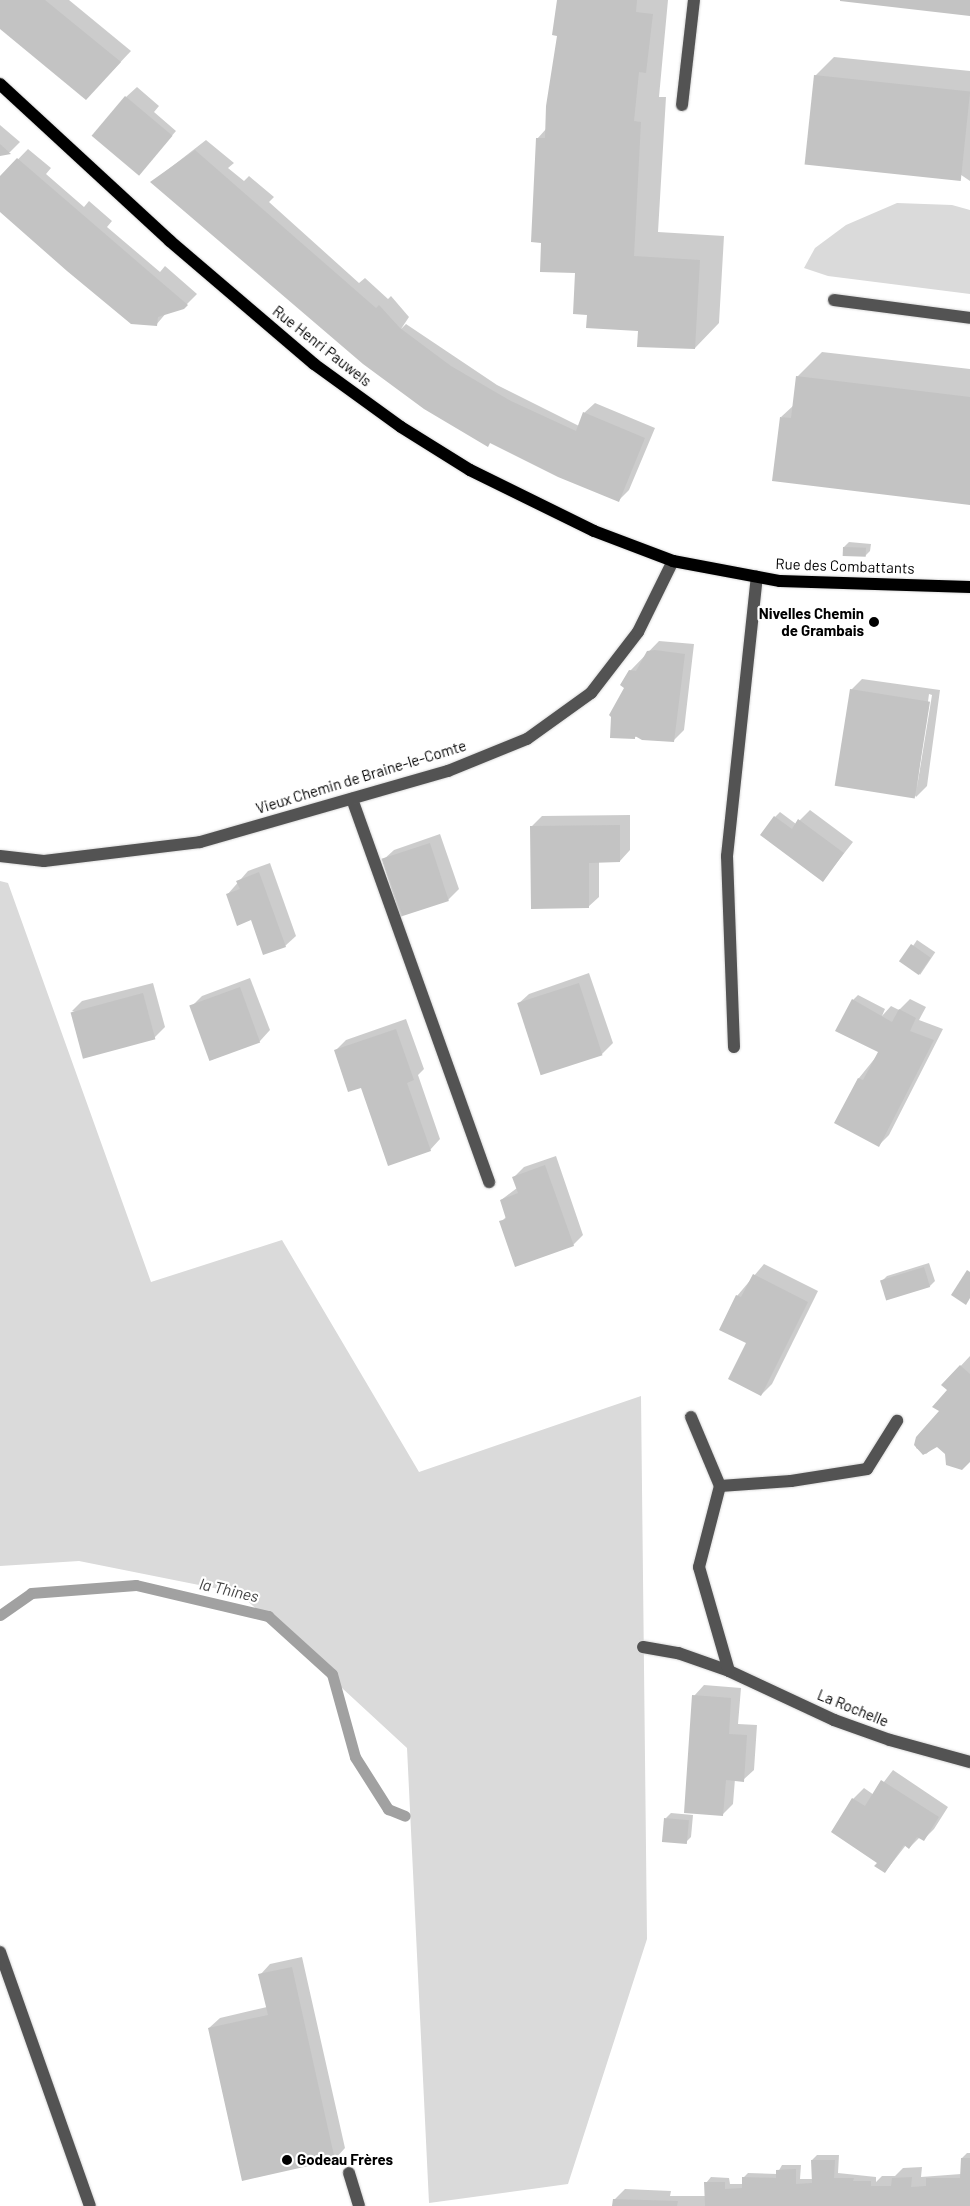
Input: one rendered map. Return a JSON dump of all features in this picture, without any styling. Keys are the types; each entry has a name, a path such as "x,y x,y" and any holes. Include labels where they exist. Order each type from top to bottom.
{"main road":[{"name":"Rue Henri Pauwels","path":"0,84 170,241 291,345 393,421 470,470 594,531 673,561 718,572"},
{"name":"Rue des Combattants","path":"718,572 780,581 970,587"}],"street":[{"path":"682,105 694,0"},
{"path":"834,300 970,318"},
{"name":"Vieux Chemin de Braine-le-Comte","path":"0,856 44,861 200,842 448,771 528,739 592,693 638,632 673,561"},
{"path":"734,1047 727,856 757,577"},
{"path":"352,799 489,1182"},
{"path":"691,1417 720,1486 699,1567 729,1671"},
{"path":"720,1486 791,1481 866,1468 897,1420"},
{"name":"La Rochelle","path":"643,1647 678,1654 729,1671 834,1720 890,1740 970,1762"},
{"path":"0,1952 90,2206"},
{"path":"348,2173 358,2206"}],"shaded area":[{"path":"897,203 952,205 970,210 970,294 828,276 804,268 815,248 846,225"},
{"path":"0,881 8,883 151,1282 282,1240 419,1472 641,1396 647,1939 568,2184 429,2203 407,1748 239,1593 79,1561 0,1566"}],"building":[{"path":"0,0 45,0 121,62 86,100 0,29"},
{"path":"557,0 637,0 636,12 653,14 646,73 639,72 634,121 641,122 634,256 700,260 695,349 637,347 638,331 586,328 587,315 573,314 575,273 540,272 541,243 531,242 536,138 545,138 546,106 557,36 552,35"},
{"path":"970,0 970,16 840,1"},
{"path":"814,75 970,91 961,181 805,165"},
{"path":"125,96 172,136 139,176 92,136"},
{"path":"0,144 11,154 0,156"},
{"path":"195,150 376,308 379,305 400,328 451,366 511,401 576,431 583,412 645,438 619,502 558,477 490,443 488,447 424,409 363,364 150,182"},
{"path":"17,158 188,305 184,309 158,317 157,326 131,324 67,271 0,212 0,176"},
{"path":"796,376 970,397 970,505 772,481 780,417 791,418"},
{"path":"843,547 866,548 866,557 843,556"},
{"path":"655,650 685,654 674,742 642,740 635,736 635,739 610,738 611,717 609,715 624,688 620,685 629,670 636,671 647,651"},
{"path":"850,689 930,702 915,798 835,786"},
{"path":"774,816 792,829 798,819 844,853 823,882 760,835"},
{"path":"620,825 620,862 589,863 589,908 531,909 530,826"},
{"path":"430,843 449,901 400,917 381,859"},
{"path":"259,872 286,947 263,955 251,920 237,926 226,894 240,889 236,881"},
{"path":"911,944 931,958 919,975 899,961"},
{"path":"579,983 602,1055 541,1075 517,1003"},
{"path":"240,987 260,1042 209,1061 189,1005"},
{"path":"143,993 155,1039 83,1059 71,1012"},
{"path":"852,999 892,1022 899,1009 916,1018 910,1031 934,1040 879,1147 834,1123 858,1078 863,1080 878,1052 835,1031"},
{"path":"396,1029 414,1080 407,1083 431,1151 388,1166 361,1088 348,1092 334,1050"},
{"path":"545,1165 574,1246 515,1267 499,1221 506,1219 500,1200 518,1193 512,1177"},
{"path":"924,1267 930,1287 886,1301 880,1280"},
{"path":"967,1270 970,1272 970,1298 966,1305 951,1295"},
{"path":"753,1274 808,1302 761,1396 728,1379 746,1343 719,1330 736,1295 741,1297"},
{"path":"960,1365 970,1374 970,1462 962,1470 946,1465 945,1454 937,1447 923,1455 914,1445 916,1437 939,1411 932,1407 947,1390 941,1385"},
{"path":"692,1695 731,1698 729,1734 747,1735 744,1782 726,1780 723,1816 684,1813"},
{"path":"881,1780 939,1817 924,1841 917,1837 909,1849 904,1845 885,1873 874,1866 877,1863 831,1832 852,1798 865,1806"},
{"path":"664,1818 689,1820 687,1844 662,1842"},
{"path":"292,1967 335,2160 242,2181 208,2028 268,2015 258,1974"},
{"path":"961,2158 970,2158 970,2206 705,2206 704,2182 725,2182 725,2189 742,2188 742,2177 776,2178 776,2170 796,2169 796,2184 812,2183 811,2160 835,2160 834,2178 854,2178 853,2181 871,2181 871,2186 891,2186 892,2178 912,2177 911,2187 926,2186 926,2178 960,2178"},
{"path":"613,2199 678,2201 677,2206 612,2206"}],"waterway":[{"name":"la Thines","path":"0,1615 31,1593 136,1585 268,1616 332,1674 355,1757 388,1809 405,1816"}],"place":[{"name":"Nivelles Chemin de Grambais","path":"874,622"},
{"name":"Godeau Frères","path":"287,2160"}]}
